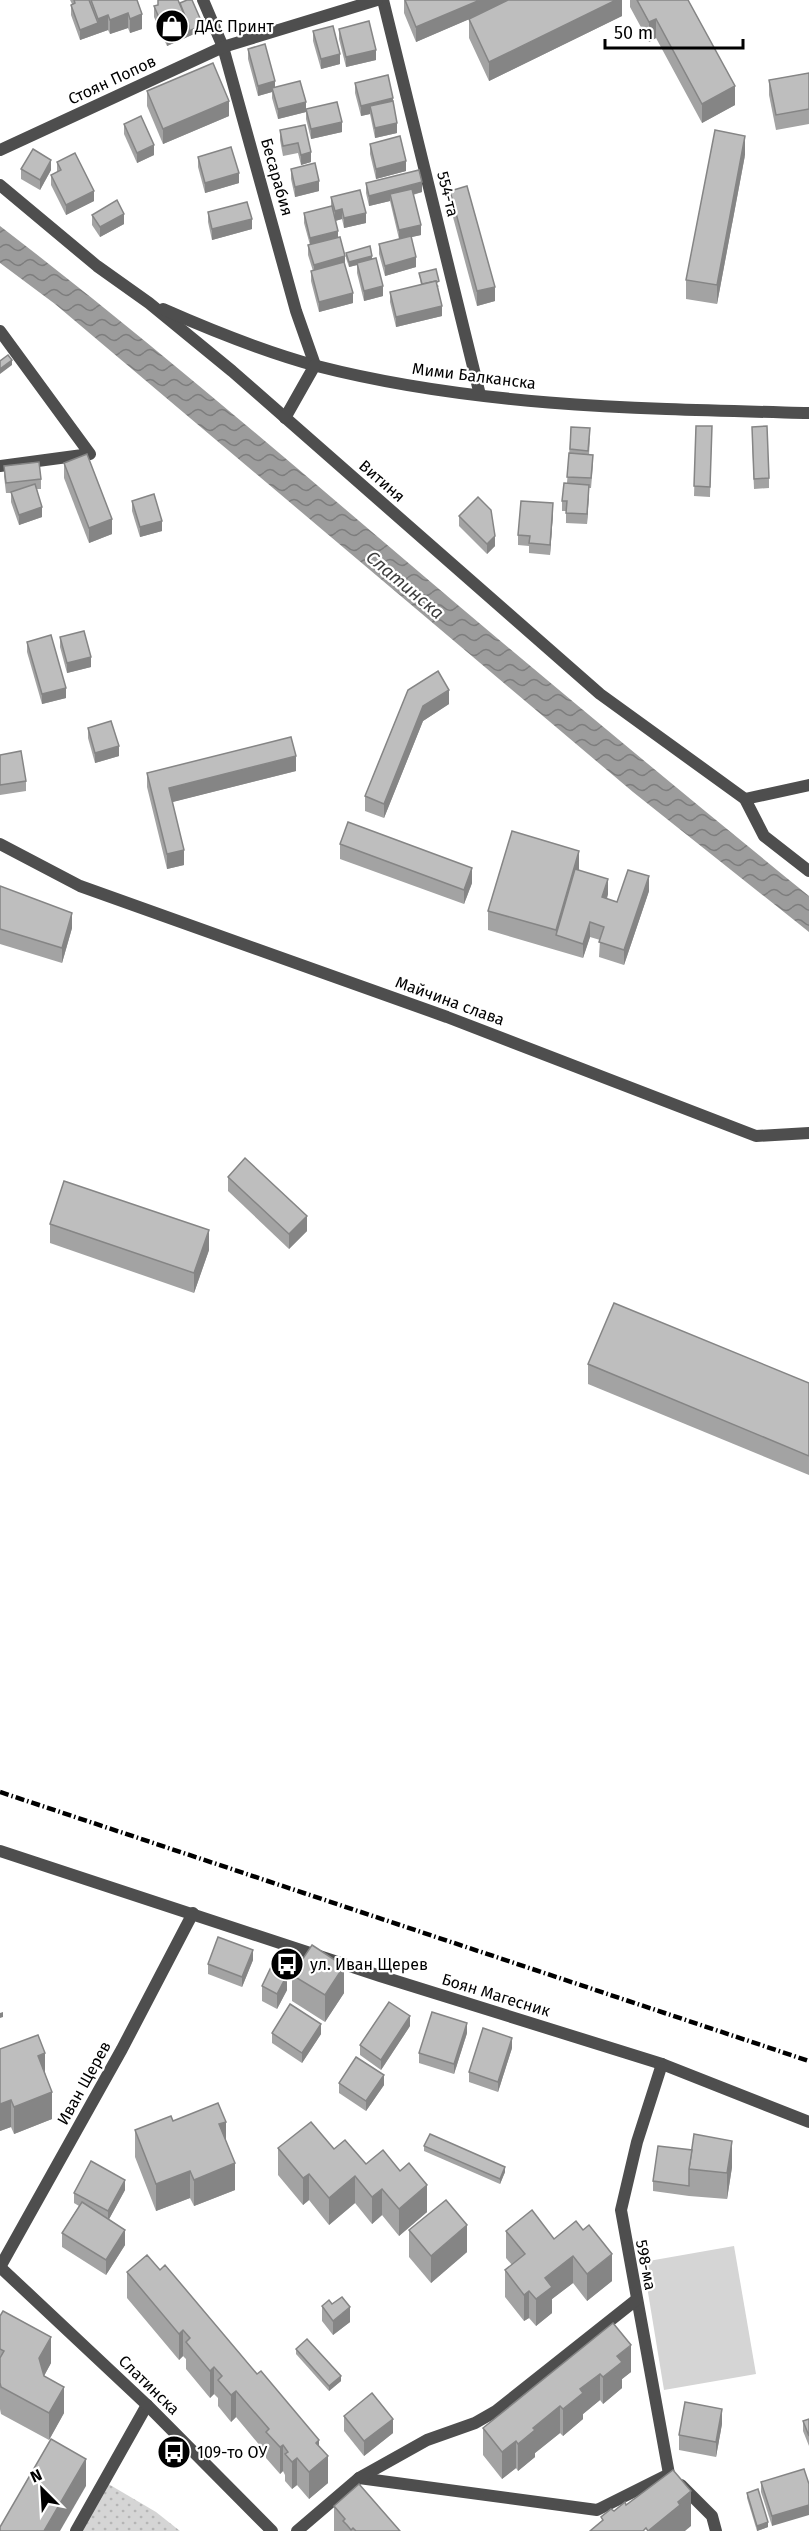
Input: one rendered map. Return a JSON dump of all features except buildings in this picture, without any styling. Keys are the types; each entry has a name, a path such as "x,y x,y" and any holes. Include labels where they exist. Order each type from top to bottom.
{"street":[{"name":"Бесарабия","path":"202,0 223,47 296,311 315,365"},
{"name":"Стоян Попов","path":"0,150 223,47 377,0"},
{"name":"554-та","path":"383,0 480,395"},
{"name":"Витиня","path":"0,185 97,266 149,303 285,418 600,694 745,800"},
{"name":"Мими Балканска","path":"149,303 203,327 315,365 369,378 480,395 640,409 809,413"},
{"path":"0,331 90,454 0,466"},
{"path":"285,418 315,365"},
{"path":"809,785 745,800 764,836 809,872"},
{"name":"Майчина слава","path":"0,844 80,886 447,1017 756,1136 809,1133"},
{"name":"Боян Магесник","path":"0,1851 380,1976 662,2064 809,2122"},
{"name":"Иван Щерев","path":"0,2267 122,2049 193,1913"},
{"name":"598-ма","path":"662,2064 637,2142 621,2210 669,2474"},
{"name":"Слатинска","path":"0,2267 147,2405 272,2531"},
{"path":"297,2531 359,2478 427,2440 475,2422 496,2411 636,2300"},
{"path":"76,2531 147,2405"},
{"path":"359,2478 597,2510 669,2474 712,2516 716,2531"}],"shaded area":[{"path":"734,2246 756,2374 664,2390 643,2262"},
{"path":"105,2482 156,2512 180,2531 76,2531"}],"water":[{"path":"0,226 175,366 546,679 809,896 809,932 633,792 55,304 0,263"}],"railway":[{"path":"0,1792 809,2061"}],"place":[{"name":"ДАС Принт","path":"172,26"},
{"name":"ул. Иван Щерев","path":"287,1964"},
{"name":"109-то ОУ","path":"174,2452"}]}
